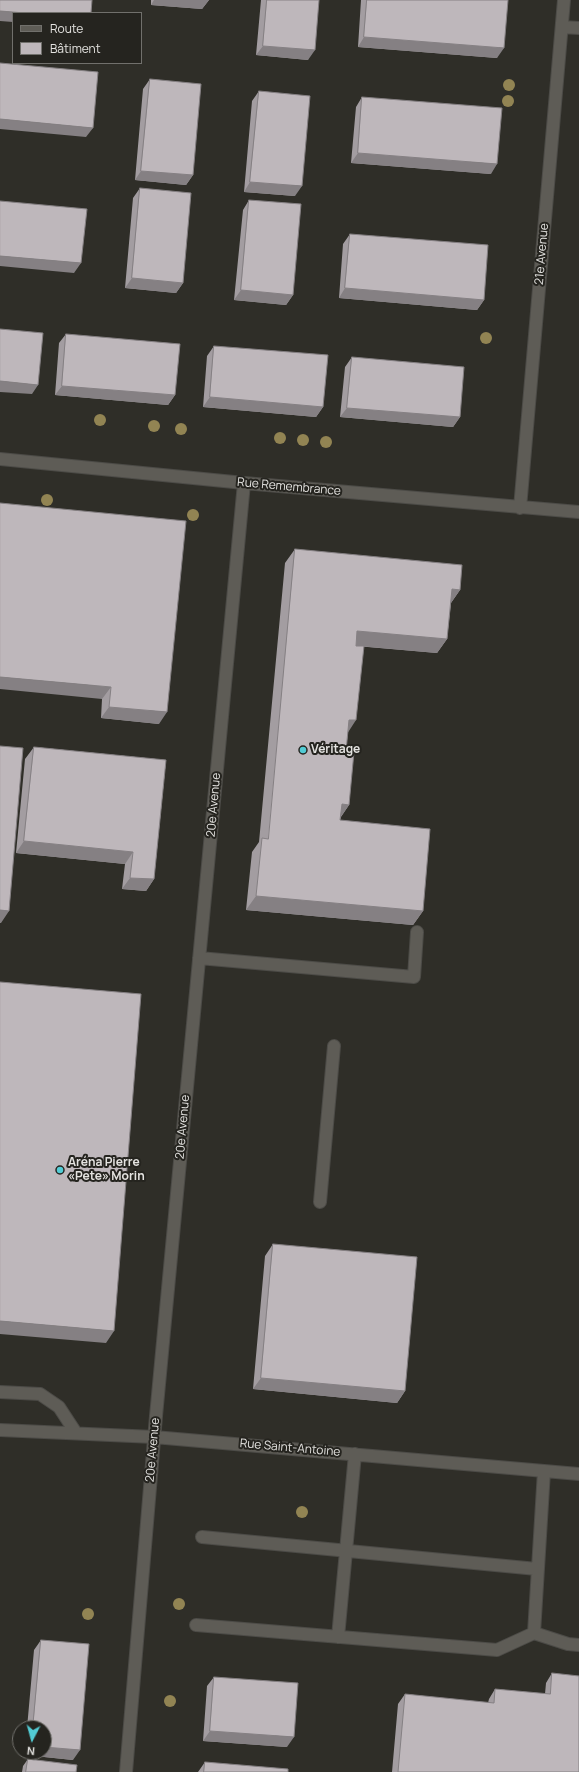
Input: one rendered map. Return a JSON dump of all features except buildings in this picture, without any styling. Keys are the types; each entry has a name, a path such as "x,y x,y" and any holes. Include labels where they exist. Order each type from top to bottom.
{"street":[{"name":"21e Avenue","path":"520,508 564,0"},
{"path":"562,27 579,28"},
{"name":"Rue Remembrance","path":"0,458 244,483 579,512"},
{"name":"20e Avenue","path":"126,1772 154,1437 244,483"},
{"path":"199,958 414,977 417,932"},
{"path":"320,1202 334,1046"},
{"path":"0,1392 40,1394 59,1407 76,1433"},
{"name":"Rue Saint-Antoine","path":"0,1430 154,1437 579,1474"},
{"path":"338,1637 355,1454"},
{"path":"534,1633 544,1471"},
{"path":"202,1537 537,1569"},
{"path":"196,1625 497,1650 534,1633 568,1644 579,1645"}],"place":[{"name":"Véritage","path":"303,750"},
{"name":"Aréna Pierre «Pete» Morin","path":"60,1170"}]}
